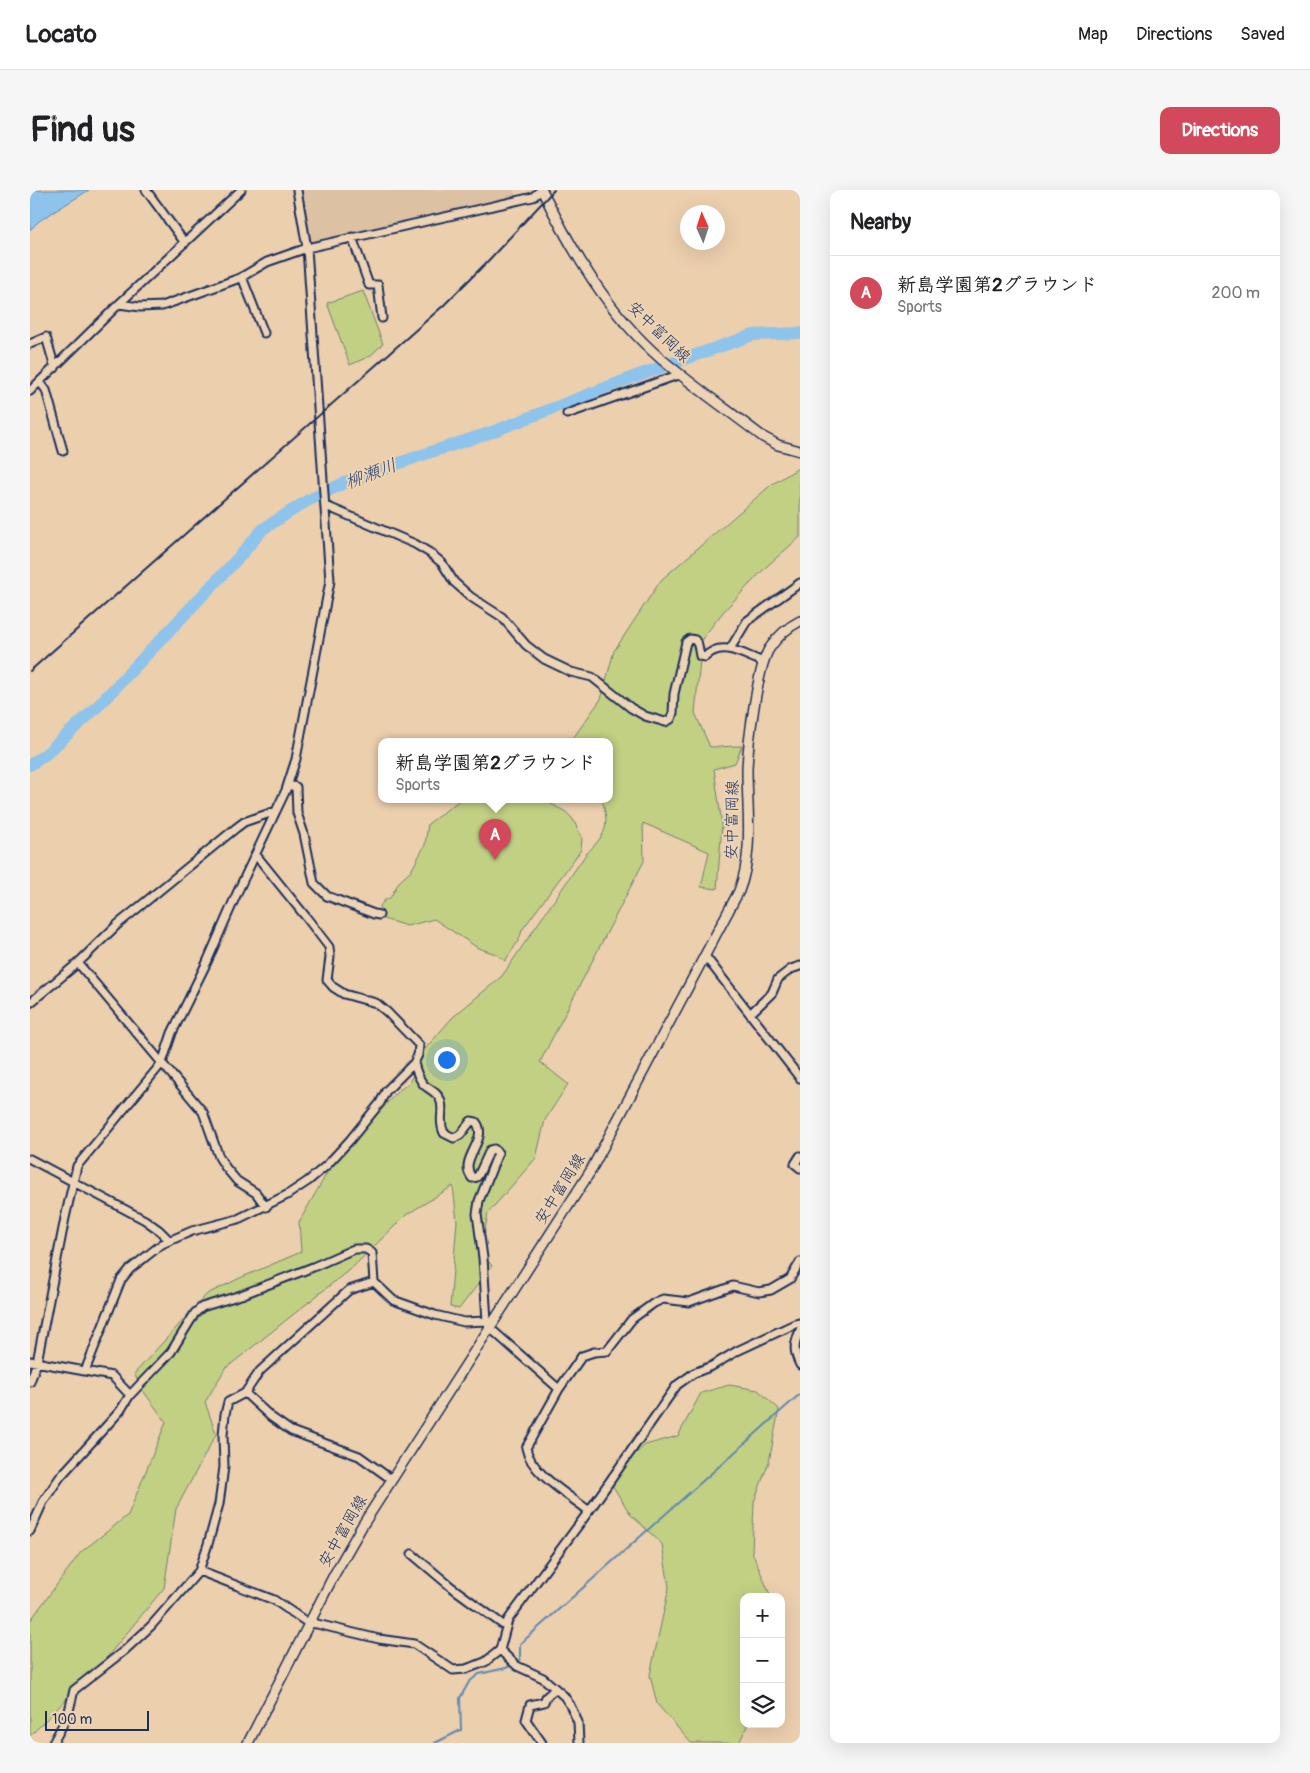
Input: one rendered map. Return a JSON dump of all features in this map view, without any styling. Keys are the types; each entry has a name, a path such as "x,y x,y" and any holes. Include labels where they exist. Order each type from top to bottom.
{"main road":[{"name":"安中富岡線","path":"541,190 603,294 618,315 659,357 763,437 778,445 800,451"},
{"name":"安中富岡線","path":"248,1743 308,1623 348,1550 489,1324 590,1172 739,891 748,863 748,754 764,662 769,649 777,638 800,620"}],"street":[{"path":"146,190 185,243"},
{"path":"30,391 119,304 241,190"},
{"path":"30,1382 77,1166 162,1063 172,1033 208,962 238,890 288,785 296,759 330,581 306,248 296,190"},
{"path":"119,304 140,307 162,306 242,277 267,262 306,248 533,197 541,190"},
{"path":"352,238 369,285 378,284 382,318"},
{"path":"242,277 264,333"},
{"path":"30,344 46,337 55,368"},
{"path":"567,414 680,374"},
{"path":"40,382 46,390 63,451"},
{"path":"325,504 415,544 430,553 442,564 454,582 471,598 502,617 526,644 544,658 571,672 592,677 632,708 651,718 666,722 671,718 674,694 686,642 690,640 695,640 700,656 705,657 711,650 720,647 764,662"},
{"path":"730,649 747,621 800,583"},
{"path":"288,785 296,787 296,814 304,834 314,883 327,896 379,915"},
{"path":"30,1003 78,963 117,925 236,828 244,822 276,810"},
{"path":"85,1371 121,1280 130,1269 168,1240 192,1231 238,1219 294,1191 327,1165 350,1140 380,1103 386,1091 414,1063 418,1055 418,1045 376,1003 344,994 326,980 330,957 329,947 256,854"},
{"path":"705,956 800,1078"},
{"path":"78,963 203,1112 218,1157 237,1181 256,1193 266,1206"},
{"path":"750,1014 772,993 778,979 791,968 800,966"},
{"path":"414,1063 418,1077 437,1094 442,1103 441,1127 444,1133 454,1138 460,1135 471,1121 476,1122 480,1127 480,1134 469,1160 468,1168 472,1178 479,1174 490,1150 494,1149 498,1153 477,1214 489,1324"},
{"path":"800,1156 795,1164 800,1168"},
{"path":"30,1159 145,1220 159,1230 168,1240"},
{"path":"30,1531 43,1502 60,1477 120,1411 130,1395 171,1352 195,1313 202,1307 241,1295 313,1268 354,1249 366,1249 372,1252 374,1282 393,1300 435,1316 464,1322 489,1324 559,1389"},
{"path":"589,1511 544,1476 528,1457 526,1448 559,1389 582,1356 606,1351 632,1319 654,1303 664,1299 689,1302 733,1286 759,1292 771,1290 790,1279 800,1262"},
{"path":"53,1743 68,1715 74,1690 125,1650 151,1626 199,1571 219,1504 224,1468 223,1434 228,1402 245,1392 260,1371 349,1290 374,1282"},
{"path":"199,1571 274,1600 308,1623 380,1639 414,1644 453,1670 466,1669 485,1662 500,1650 508,1620 516,1607 589,1511 678,1385 694,1373 712,1366 737,1351 800,1323"},
{"path":"800,1330 795,1342 794,1352 800,1365"},
{"path":"34,1362 112,1376 130,1395"},
{"path":"245,1392 270,1417 291,1431 359,1456 391,1479"},
{"path":"412,1554 450,1586 506,1627"},
{"path":"500,1650 517,1666 543,1678 570,1705 578,1722 579,1743"},
{"path":"542,1743 526,1720 530,1705 544,1702 546,1697 555,1689"}],"shaded area":[{"path":"300,190 514,190 516,198 311,244 309,243"}],"green space":[{"path":"363,291 383,344 370,356 350,365 327,303"},
{"path":"800,467 800,537 767,566 723,612 702,639 695,713 710,747 742,746 735,763 714,769 722,825 717,889 701,887 709,852 643,823 644,861 540,1062 568,1084 545,1120 536,1158 488,1213 481,1252 492,1266 459,1309 450,1307 457,1221 453,1186 406,1215 354,1266 225,1369 205,1402 216,1434 176,1509 164,1588 103,1662 30,1736 30,1621 81,1552 128,1515 166,1422 144,1392 134,1374 207,1294 301,1252 299,1222 331,1166 397,1092 409,1083 425,1049 452,1018 502,976 604,830 606,817 603,803 613,803 613,738 573,738 601,699 614,651 661,580 771,485"},
{"path":"456,803 549,803 566,812 572,818 582,837 581,850 522,930 519,940 505,961 496,954 478,948 434,919 407,926 380,918 380,906 385,900 390,898 399,882 411,871 425,845 428,824"},
{"path":"729,1385 758,1390 779,1409 769,1462 754,1502 752,1552 769,1593 740,1593 740,1728 746,1728 739,1743 691,1743 657,1704 650,1675 669,1587 662,1544 631,1515 612,1485 619,1469 645,1445 678,1436 701,1393"}],"water":[{"path":"30,190 89,190 39,221 30,230"}],"waterway":[{"name":"柳瀬川","path":"30,765 46,754 94,710 240,556 263,529 307,501 346,482 492,432 633,377 753,335 800,333"},
{"path":"516,1662 520,1660 520,1644 800,1394"},
{"path":"435,1743 461,1730 460,1698 469,1682 479,1674 512,1665"}],"railway":[{"path":"30,671 444,305 554,190"}],"place":[{"name":"新島学園第2グラウンド","path":"495,860"}]}
